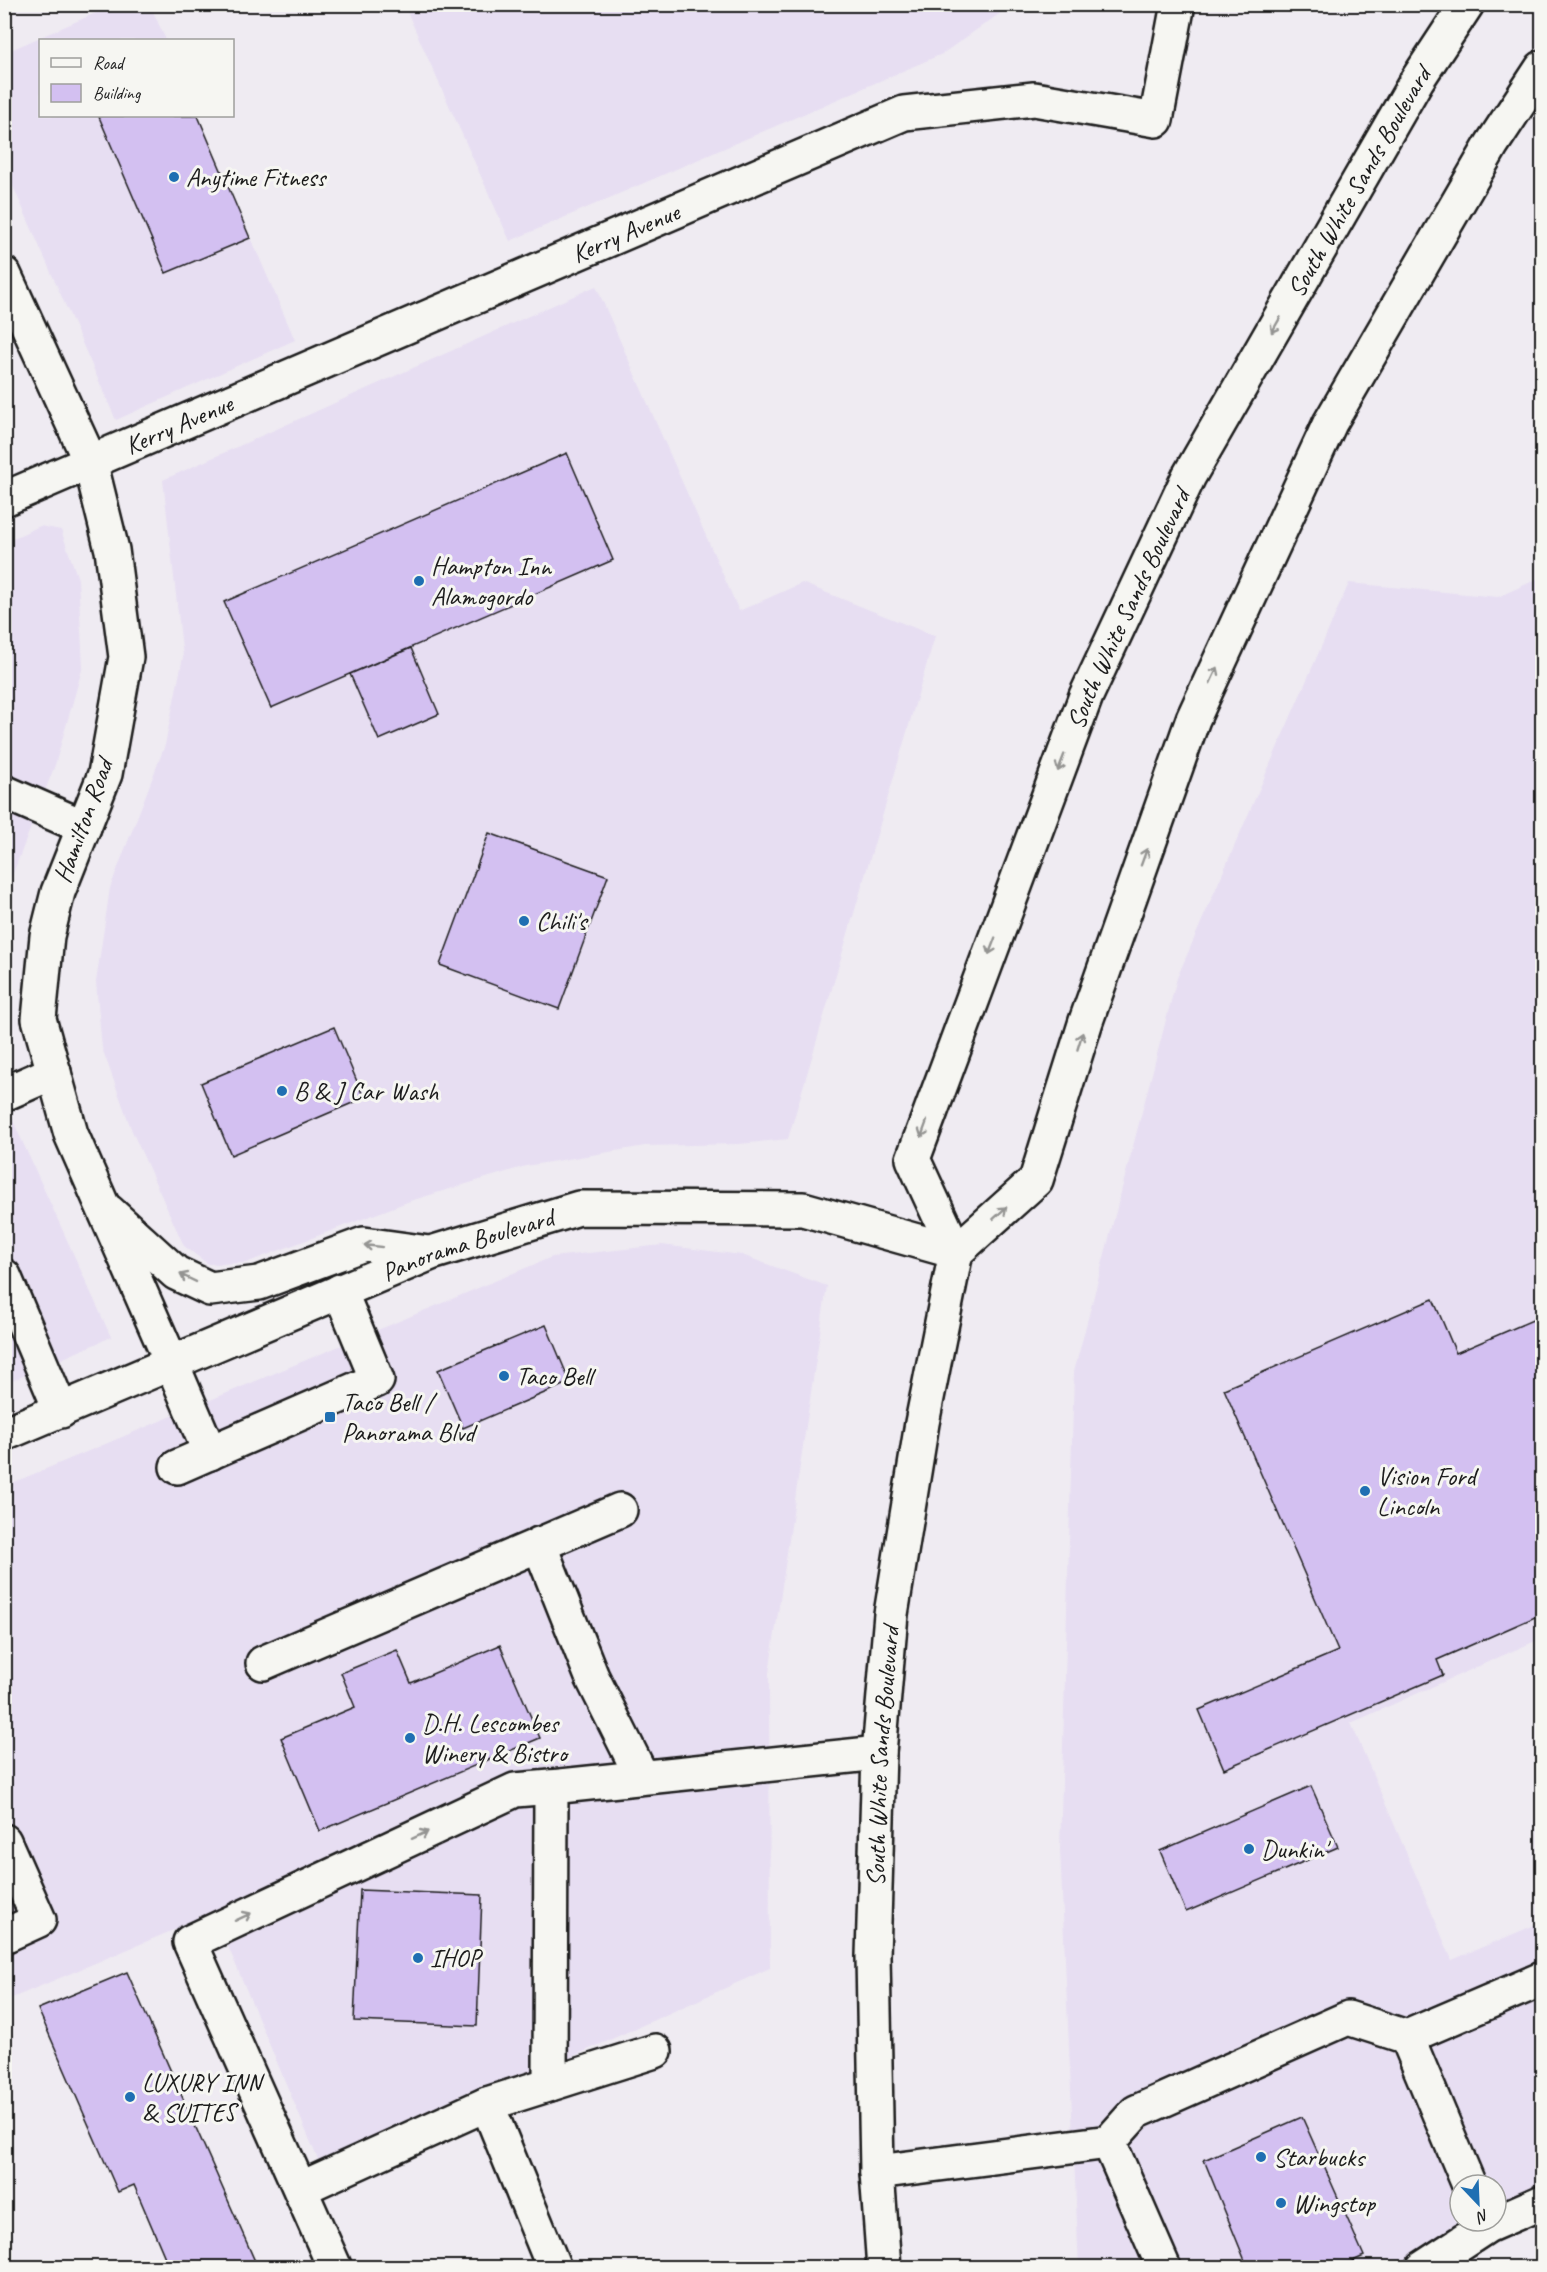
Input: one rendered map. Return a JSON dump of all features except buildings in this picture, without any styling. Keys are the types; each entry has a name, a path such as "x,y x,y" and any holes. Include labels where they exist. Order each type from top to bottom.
{"main road":[{"name":"Kerry Avenue","path":"4,499 904,113 1034,99 1156,120 1178,4"},
{"name":"South White Sands Boulevard","path":"884,2268 878,2172 873,1956 879,1753 891,1614 922,1423 956,1252 913,1160 1086,696 1189,476 1417,80 1467,4"},
{"path":"956,1252 1036,1180 1086,1021 1193,719 1330,423 1492,144 1542,68"},
{"name":"Hamilton Road","path":"4,274 90,461 112,550 126,657 105,774 58,892 47,936 39,1019 71,1134 99,1203 210,1454"},
{"path":"4,792 84,827"},
{"path":"4,1094 54,1072"},
{"path":"99,1203 176,1273 210,1289 259,1283 364,1244 430,1253"},
{"name":"Panorama Boulevard","path":"4,1434 430,1253 579,1208 803,1209 956,1252"},
{"path":"4,1276 61,1411"},
{"path":"177,1467 377,1380 340,1292"},
{"path":"262,1663 620,1510"},
{"path":"538,1544 592,1677 642,1777"},
{"path":"335,2268 302,2188 190,1942 515,1791 879,1753"},
{"path":"550,2084 551,1787"},
{"path":"4,1841 39,1920 4,1936"},
{"path":"878,2172 1109,2142 1136,2112 1348,2018 1407,2037 1542,1979"},
{"path":"1407,2037 1464,2173"},
{"path":"302,2188 487,2104 655,2051"},
{"path":"487,2104 554,2268"},
{"path":"1109,2142 1164,2268"},
{"path":"1508,2215 1542,2202"},
{"path":"1423,2268 1472,2233"}],"shaded area":[{"path":"114,5 150,5 166,39 39,39 39,117 198,117 295,340 116,420 5,168 4,53"},
{"path":"404,5 1012,5 942,54 510,241"},
{"path":"596,286 739,611 802,583 935,636 788,1139 739,1144 645,1146 526,1166 410,1201 246,1263 208,1264 184,1246 132,1131 102,1048 96,982 110,888 165,745 183,657 163,480"},
{"path":"40,526 61,530 78,579 83,666 55,765 5,894 5,542"},
{"path":"1542,577 1542,1638 1351,1723 1452,1960 1542,1922 1542,2221 1439,2267 1079,2268 1060,1849 1074,1372 1177,978 1349,583 1498,597"},
{"path":"4,1101 111,1337 5,1384 4,1384"},
{"path":"662,1245 742,1255 827,1286 769,1673 770,1968 322,2169 214,1913 5,2001 5,1486 552,1257"}],"place":[{"name":"Anytime Fitness","path":"174,177"},
{"name":"Hampton Inn Alamogordo","path":"419,581"},
{"name":"Chili's","path":"524,921"},
{"name":"B & J Car Wash","path":"282,1091"},
{"name":"Taco Bell","path":"504,1376"},
{"name":"Taco Bell / Panorama Blvd","path":"330,1417"},
{"name":"Vision Ford Lincoln","path":"1365,1491"},
{"name":"D.H. Lescombes Winery & Bistro","path":"410,1738"},
{"name":"Dunkin'","path":"1249,1849"},
{"name":"IHOP","path":"418,1958"},
{"name":"LUXURY INN & SUITES","path":"130,2097"},
{"name":"Starbucks","path":"1261,2157"},
{"name":"Wingstop","path":"1281,2203"}]}
